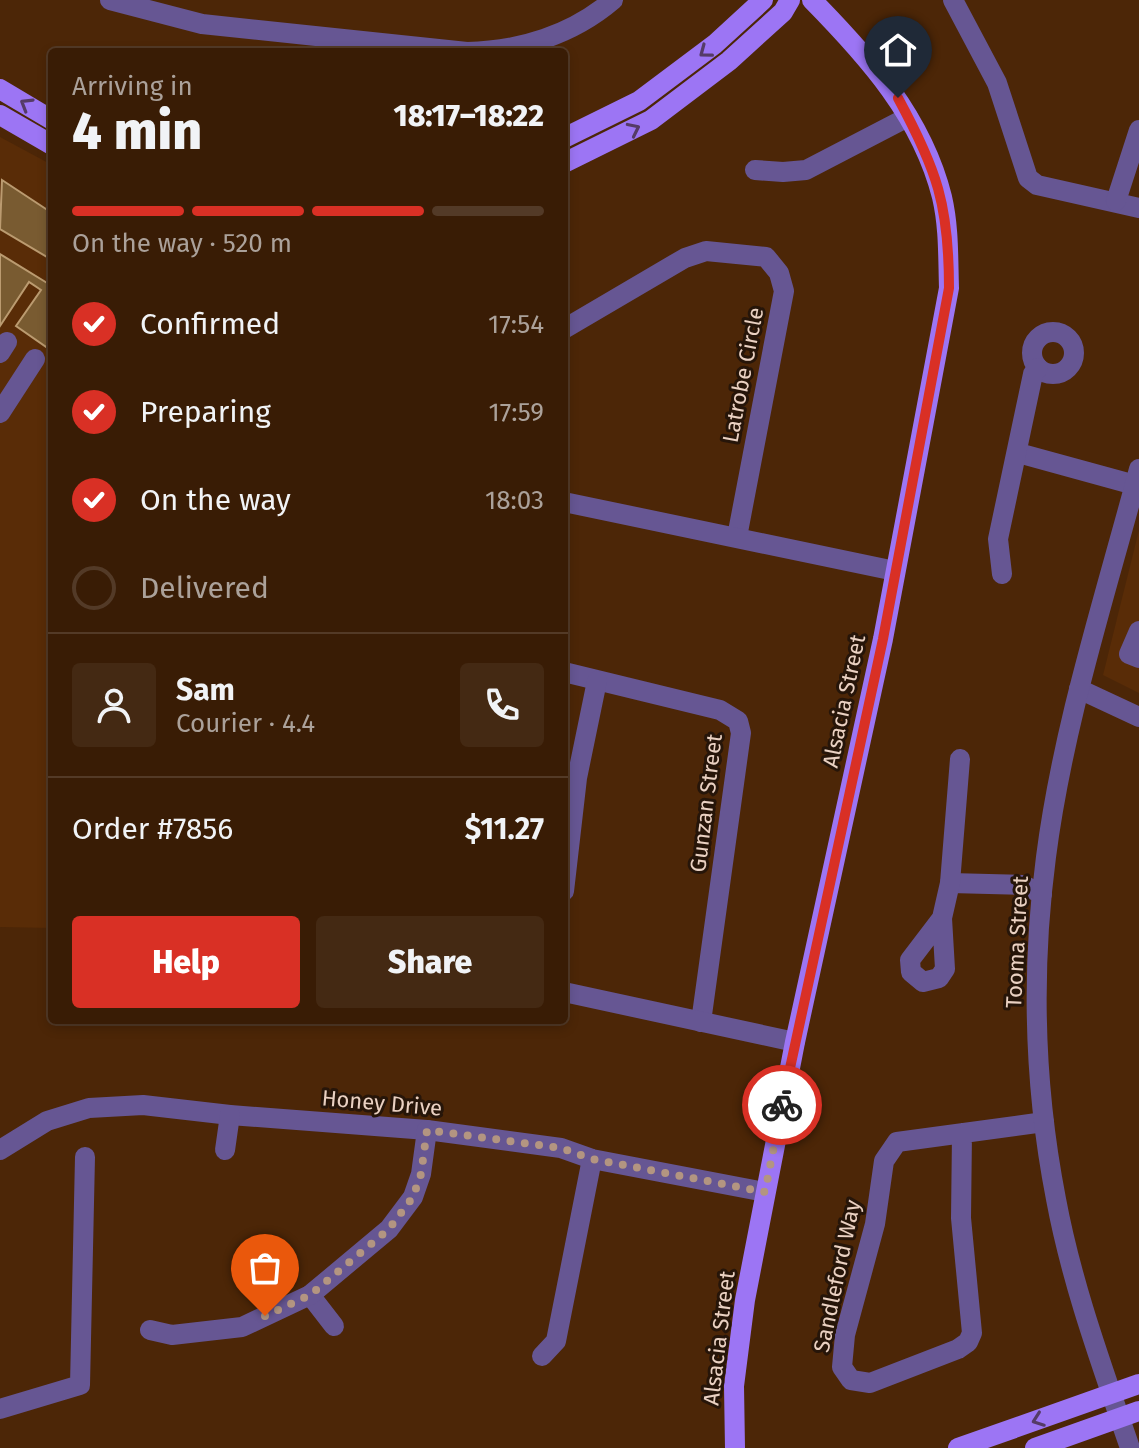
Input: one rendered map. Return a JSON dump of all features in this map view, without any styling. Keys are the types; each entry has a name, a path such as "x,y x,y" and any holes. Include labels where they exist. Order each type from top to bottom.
{"main road":[{"path":"568,136 639,101 715,44 763,0"},
{"path":"568,161 651,120 729,61 783,12 790,0"},
{"name":"Alsacia Street","path":"735,1448 734,1386 740,1332 765,1192 883,639 949,288 948,235 942,197 929,157 898,98 863,52 812,0"},
{"path":"0,89 48,118"},
{"path":"0,115 48,143"},
{"path":"958,1448 1139,1384"},
{"path":"1035,1448 1129,1415"}],"street":[{"path":"110,0 202,24 429,48"},
{"path":"508,48 540,41 576,25 613,0"},
{"path":"954,2 966,19 997,83 1028,178 1037,185 1139,208"},
{"path":"755,170 806,170 908,117"},
{"path":"1116,201 1139,130"},
{"name":"Latrobe Circle","path":"568,327 685,258 706,251 766,257 779,273 784,291 737,537"},
{"path":"0,413 35,359"},
{"path":"1002,574 998,539 1033,374 1038,368"},
{"path":"1018,453 1137,477"},
{"name":"Tooma Street","path":"1130,1448 1129,1415 1112,1393 1092,1340 1056,1200 1044,1122 1037,1016 1042,894 1052,815 1079,689 1137,477"},
{"path":"568,503 895,571"},
{"path":"1139,631 1129,654 1139,658"},
{"name":"Gunzan Street","path":"568,673 720,710 738,721 741,733 701,1022"},
{"path":"568,856 577,778 597,681"},
{"path":"1079,689 1139,717"},
{"path":"942,918 950,883 960,759"},
{"path":"950,883 1023,885 1042,894"},
{"path":"571,995 795,1042"},
{"name":"Honey Drive","path":"0,1150 47,1121 89,1108 143,1105 427,1130 561,1148 592,1159 765,1192"},
{"path":"225,1150 230,1115"},
{"path":"962,1133 1044,1122"},
{"path":"150,1330 172,1335 242,1327 310,1295 389,1229 413,1197 421,1174 427,1130"},
{"name":"Sandleford Way","path":"962,1133 961,1218 972,1333 968,1342 958,1349 870,1383 857,1383 844,1372 841,1362 845,1335 872,1237 884,1161 897,1142 962,1133"},
{"path":"0,1409 80,1385 85,1157"},
{"path":"542,1356 556,1341 592,1159"},
{"path":"310,1295 334,1326"}],"shaded area":[{"path":"0,137 48,163 48,928 0,927"},
{"path":"1139,530 1139,693 1103,675"}],"building":[{"path":"2,180 48,210 48,258 0,229"},
{"path":"0,254 48,284 48,348 16,326 41,290 29,282 0,326"}],"way so far":[{"path":"265,1316 310,1295 389,1229 413,1197 421,1174 427,1130 561,1148 592,1159 765,1192 782,1105"}],"route":[{"path":"782,1105 883,639 949,288 948,235 942,197 929,157 898,98"}]}
